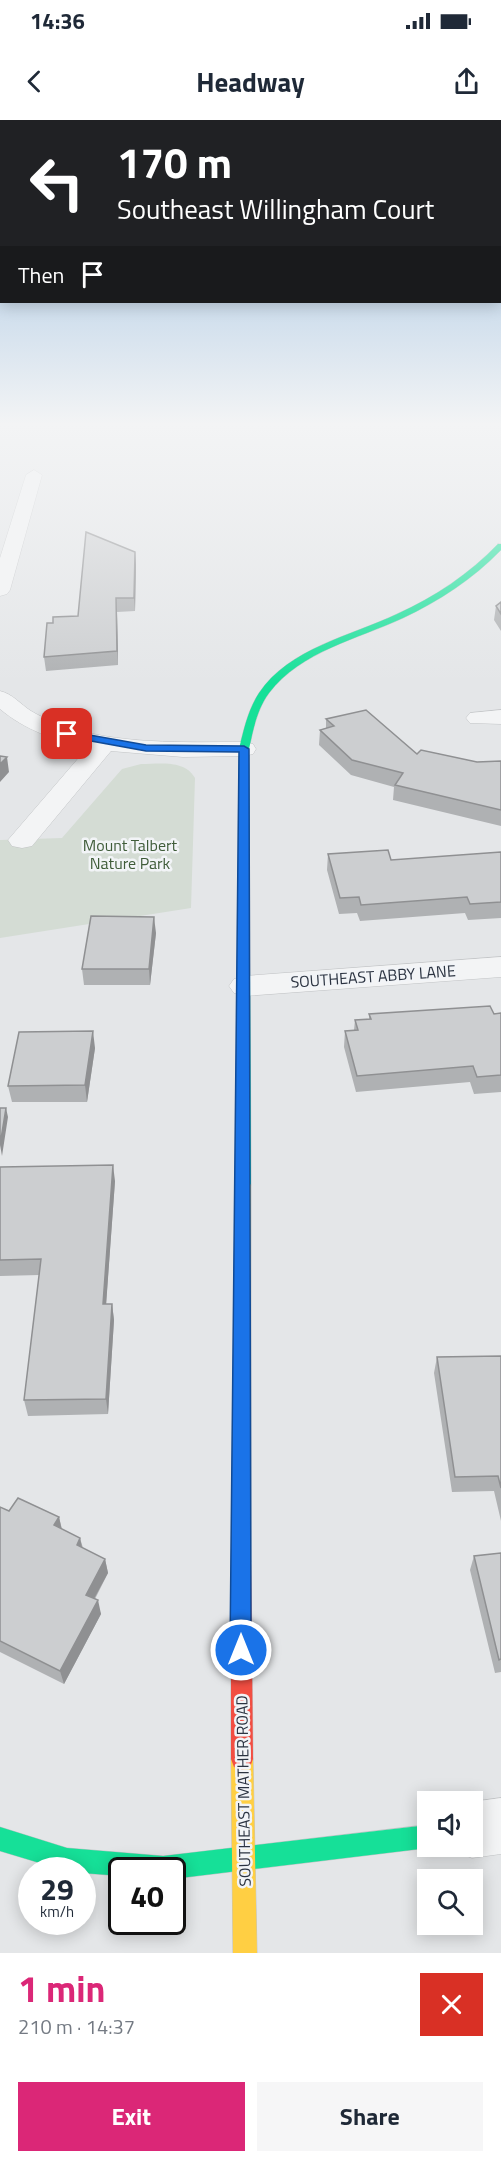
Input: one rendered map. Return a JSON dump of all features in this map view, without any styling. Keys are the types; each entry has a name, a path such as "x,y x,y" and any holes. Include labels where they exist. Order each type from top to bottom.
{"street":[{"path":"0,590 23,512"},
{"name":"SOUTHEAST MATHER ROAD","path":"245,1953 241,1622 244,749 247,724 260,696 282,673 317,653 384,624 442,594 483,565 501,546"},
{"path":"0,698 7,705 43,726 106,742 146,748 244,749"},
{"path":"22,840 106,742"},
{"name":"SOUTHEAST ABBY LANE","path":"244,986 501,966"},
{"path":"483,1828 501,1826"},
{"path":"0,1839 67,1860 163,1868 417,1837"}],"green space":[{"name":"Mount Talbert Nature Park","path":"141,764 178,765 191,772 195,778 191,908 0,938 0,840 62,838 122,769"}],"building":[{"path":"86,532 135,552 134,598 116,598 117,651 44,657 47,623 53,623 53,617 78,616"},
{"path":"501,602 501,614 496,606"},
{"path":"366,710 417,754 421,750 477,762 501,761 501,810 395,785 403,773 352,760 320,730 334,726 326,719"},
{"path":"0,756 7,757 0,764"},
{"path":"388,850 391,860 501,852 501,902 470,904 467,897 361,905 359,897 340,898 328,854"},
{"path":"91,916 154,917 149,969 82,969"},
{"path":"490,1006 494,1014 501,1013 501,1075 477,1077 473,1066 357,1076 345,1031 358,1030 355,1020 371,1019 369,1014"},
{"path":"93,1031 85,1085 8,1086 19,1032"},
{"path":"0,1108 6,1108 0,1145"},
{"path":"113,1165 103,1304 112,1304 106,1399 24,1400 41,1259 0,1260 0,1167"},
{"path":"501,1356 501,1488 498,1476 455,1477 437,1357"},
{"path":"18,1498 59,1517 54,1525 80,1538 77,1545 105,1559 86,1595 98,1600 60,1671 0,1641 0,1507 9,1511"},
{"path":"501,1553 501,1659 499,1660 474,1556"}],"traffic: fast":[{"path":"243,1185 244,749 251,718 263,694 280,675 300,660 428,602 466,577 501,546"},
{"path":"0,1839 67,1860 163,1868 417,1837"}],"traffic: slow":[{"path":"241,1561 243,1185"},
{"path":"242,1759 245,1953"}],"traffic: jam":[{"path":"241,1561 242,1759"}],"route":[{"path":"67,734 146,748 244,749 241,1650"}]}
